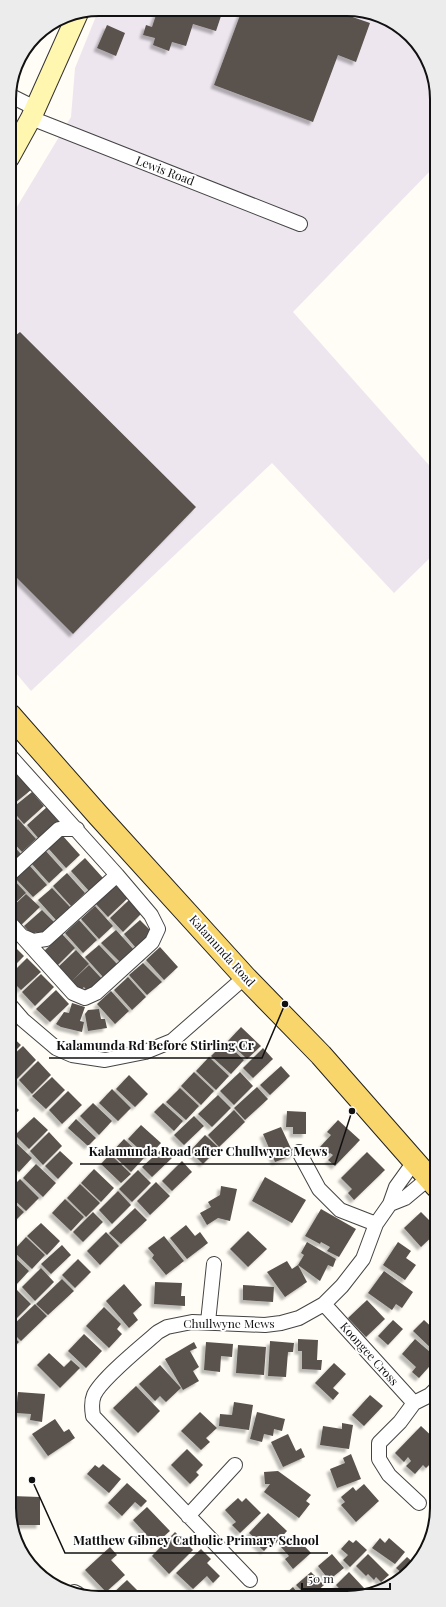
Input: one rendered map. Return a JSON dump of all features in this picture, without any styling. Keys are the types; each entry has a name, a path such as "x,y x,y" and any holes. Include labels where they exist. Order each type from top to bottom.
{"main road":[{"path":"16,145 33,113 75,20"},
{"name":"Kalamunda Road","path":"16,722 245,977 320,1055 430,1179"}],"street":[{"name":"Lewis Road","path":"16,100 33,113 300,224"},
{"path":"16,767 77,829 151,915 158,929 152,942 91,996 85,998 73,992 18,931"},
{"path":"16,868 59,829 77,829"},
{"path":"18,931 33,941 46,939 117,875"},
{"path":"16,1012 23,1020 56,1048 72,1055 105,1060 145,1052 172,1042 245,977"},
{"path":"299,1152 319,1189 340,1210 376,1224"},
{"name":"Chullwyne Mews","path":"250,1580 93,1416 93,1396 101,1384 158,1332 179,1324 208,1322 241,1325 281,1324 299,1318 324,1304 342,1286 363,1259 376,1224 390,1204 396,1186 414,1162"},
{"name":"Chullwyne Mews","path":"390,1204 405,1198 430,1184"},
{"path":"208,1322 214,1264"},
{"name":"Koongee Cross","path":"324,1304 414,1404"},
{"path":"419,1504 389,1475 379,1459 379,1442 400,1422 414,1404 430,1395"},
{"path":"188,1516 235,1465"}],"shaded area":[{"path":"96,16 99,16 358,17 374,20 393,30 406,40 413,48 424,67 429,88 430,171 293,312 430,466 430,558 394,593 272,463 31,691 16,673 16,208 71,117 75,68"}],"building":[{"path":"156,16 221,16 216,31 193,24 186,46 172,42 169,51 153,45 155,38 143,35 146,25 152,27"},
{"path":"240,16 347,16 370,23 356,62 338,55 313,122 214,85"},
{"path":"107,25 125,33 116,56 97,48"},
{"path":"20,332 196,507 73,634 16,577 16,335"},
{"path":"18,775 31,790 16,802 16,777"},
{"path":"32,792 44,806 24,824 16,815 16,805"},
{"path":"47,807 59,822 39,839 27,825"},
{"path":"18,819 36,839 22,852 16,846 16,821"},
{"path":"62,835 80,855 66,868 48,848"},
{"path":"16,849 21,854 16,859"},
{"path":"45,850 63,870 49,883 31,863"},
{"path":"85,858 103,878 89,891 71,871"},
{"path":"29,865 47,885 33,897 16,879 16,877"},
{"path":"67,873 85,893 71,906 53,886"},
{"path":"16,882 26,893 16,902"},
{"path":"114,884 128,898 108,917 95,903"},
{"path":"52,888 70,907 56,920 38,900"},
{"path":"26,894 40,907 20,926 16,922 16,903"},
{"path":"129,900 142,913 123,932 110,918"},
{"path":"95,906 113,926 99,939 81,919"},
{"path":"42,910 55,923 40,936 36,932 32,935 24,926"},
{"path":"79,920 97,940 83,953 65,933"},
{"path":"140,920 153,933 136,948 124,934"},
{"path":"116,930 134,950 120,962 101,943"},
{"path":"62,934 75,948 56,967 42,953"},
{"path":"99,945 117,964 103,977 85,957"},
{"path":"160,947 178,967 164,980 146,960"},
{"path":"16,948 24,956 16,964"},
{"path":"76,950 89,964 70,983 56,969"},
{"path":"27,958 41,972 21,990 16,985 16,969"},
{"path":"143,963 162,982 147,995 129,975"},
{"path":"89,965 102,979 88,992 84,987 79,991 71,982"},
{"path":"41,974 54,987 35,1006 22,992"},
{"path":"128,977 146,997 132,1010 114,990"},
{"path":"56,990 69,1004 50,1022 36,1009"},
{"path":"111,991 129,1011 115,1024 97,1004"},
{"path":"72,1003 85,1007 80,1021 84,1022 82,1032 61,1027 56,1024 64,1012 69,1013"},
{"path":"99,1009 101,1019 105,1019 107,1028 88,1031 85,1014 88,1010"},
{"path":"241,1027 261,1046 247,1059 228,1041"},
{"path":"16,1040 21,1045 16,1050"},
{"path":"225,1042 244,1060 231,1074 211,1056"},
{"path":"23,1046 36,1060 17,1079 16,1078 16,1052"},
{"path":"263,1048 273,1059 253,1078 243,1068"},
{"path":"209,1057 229,1076 216,1090 196,1071"},
{"path":"38,1061 51,1075 32,1094 19,1080"},
{"path":"281,1066 290,1076 270,1095 260,1085"},
{"path":"194,1072 214,1091 201,1105 181,1086"},
{"path":"240,1072 253,1086 234,1105 220,1091"},
{"path":"129,1075 148,1094 135,1107 116,1089"},
{"path":"52,1077 65,1090 46,1109 32,1096"},
{"path":"257,1087 268,1099 245,1120 234,1108"},
{"path":"180,1088 199,1106 186,1120 166,1102"},
{"path":"112,1089 131,1108 118,1121 99,1103"},
{"path":"68,1091 82,1105 62,1124 49,1110"},
{"path":"218,1095 231,1108 212,1127 198,1114"},
{"path":"93,1103 112,1121 99,1135 80,1116"},
{"path":"163,1103 183,1121 174,1131 154,1112"},
{"path":"234,1110 245,1122 219,1147 208,1135"},
{"path":"287,1111 306,1112 306,1134 293,1134 293,1127 286,1127"},
{"path":"194,1116 204,1126 184,1145 174,1135"},
{"path":"34,1117 48,1130 29,1149 16,1136 16,1134"},
{"path":"76,1119 96,1138 88,1146 68,1128"},
{"path":"338,1120 360,1140 335,1166 328,1160 333,1155 330,1153 328,1155 320,1147 331,1135 327,1132"},
{"path":"141,1125 161,1143 148,1157 128,1139"},
{"path":"281,1127 294,1155 275,1162 263,1134"},
{"path":"49,1132 62,1146 43,1165 30,1151"},
{"path":"205,1135 219,1148 203,1164 190,1151"},
{"path":"124,1139 144,1158 131,1172 111,1153"},
{"path":"16,1143 32,1158 19,1172 16,1169"},
{"path":"163,1148 172,1158 152,1177 142,1167"},
{"path":"60,1151 73,1163 58,1179 45,1166"},
{"path":"367,1152 385,1170 354,1200 348,1193 352,1189 341,1178"},
{"path":"110,1154 131,1174 121,1183 101,1164"},
{"path":"182,1161 192,1172 172,1191 162,1181"},
{"path":"36,1164 56,1183 43,1197 23,1178"},
{"path":"94,1169 114,1188 101,1202 81,1183"},
{"path":"138,1170 151,1183 132,1202 119,1189"},
{"path":"265,1177 306,1200 292,1223 252,1201"},
{"path":"20,1179 39,1198 26,1211 16,1202 16,1183"},
{"path":"156,1182 170,1196 150,1215 137,1201"},
{"path":"80,1184 100,1203 86,1217 67,1198"},
{"path":"221,1186 237,1189 230,1221 218,1218 207,1225 200,1213 211,1207 208,1202 220,1195"},
{"path":"118,1191 131,1205 112,1224 99,1210"},
{"path":"65,1199 84,1217 71,1231 52,1213"},
{"path":"16,1205 24,1212 16,1220"},
{"path":"135,1208 147,1220 121,1244 109,1233"},
{"path":"321,1209 356,1229 339,1257 327,1251 330,1247 321,1242 320,1244 305,1236"},
{"path":"93,1212 103,1222 83,1242 73,1232"},
{"path":"421,1212 430,1221 430,1239 421,1247 404,1228"},
{"path":"41,1223 60,1241 47,1255 27,1236"},
{"path":"186,1225 195,1236 200,1232 208,1243 187,1259 170,1238"},
{"path":"248,1231 267,1249 248,1267 230,1249"},
{"path":"106,1232 119,1246 100,1265 87,1251"},
{"path":"164,1236 184,1261 166,1275 152,1258 154,1255 148,1248"},
{"path":"26,1237 45,1255 32,1269 16,1254 16,1248"},
{"path":"307,1242 336,1259 333,1267 328,1265 320,1281 298,1265 304,1255 301,1253"},
{"path":"398,1242 411,1251 406,1258 416,1265 405,1280 383,1265"},
{"path":"62,1245 71,1255 51,1274 41,1264"},
{"path":"16,1259 29,1271 16,1285"},
{"path":"78,1259 91,1272 75,1288 62,1275"},
{"path":"287,1261 292,1269 298,1265 307,1282 285,1297 267,1272"},
{"path":"41,1268 54,1282 35,1301 22,1287"},
{"path":"384,1271 413,1292 402,1308 396,1304 392,1310 368,1293"},
{"path":"62,1279 74,1291 48,1315 36,1304"},
{"path":"155,1282 182,1283 181,1296 185,1296 185,1306 154,1304"},
{"path":"124,1284 142,1305 133,1313 138,1320 129,1328 106,1301"},
{"path":"243,1285 274,1287 273,1302 243,1300"},
{"path":"17,1290 31,1304 16,1319"},
{"path":"367,1300 385,1319 366,1337 348,1318"},
{"path":"35,1304 47,1316 21,1341 16,1336 16,1322"},
{"path":"104,1307 121,1324 117,1329 122,1334 109,1348 86,1326"},
{"path":"393,1320 403,1329 388,1345 378,1336"},
{"path":"424,1320 430,1326 430,1347 413,1331"},
{"path":"84,1334 102,1351 86,1368 68,1351"},
{"path":"298,1339 318,1340 317,1360 322,1360 321,1370 302,1369 302,1351 298,1351"},
{"path":"415,1339 430,1352 430,1366 419,1378 412,1372 416,1367 402,1354"},
{"path":"270,1341 294,1343 293,1352 288,1352 286,1377 268,1376"},
{"path":"194,1342 197,1348 190,1351 199,1367 193,1371 199,1381 183,1390 165,1359"},
{"path":"206,1342 233,1344 232,1357 221,1356 220,1372 204,1370"},
{"path":"238,1345 266,1347 264,1375 236,1373"},
{"path":"49,1353 64,1367 71,1360 80,1368 60,1388 37,1365"},
{"path":"334,1363 346,1374 333,1388 339,1393 333,1400 315,1383"},
{"path":"160,1365 181,1388 166,1402 160,1396 155,1401 139,1384"},
{"path":"136,1386 160,1411 138,1433 113,1408"},
{"path":"18,1392 45,1394 42,1422 30,1420 31,1414 16,1413"},
{"path":"370,1395 383,1406 364,1426 352,1415"},
{"path":"234,1402 253,1405 249,1430 219,1426 220,1414 232,1415"},
{"path":"200,1412 217,1428 206,1438 210,1442 201,1450 181,1431"},
{"path":"257,1412 285,1419 282,1431 274,1429 273,1436 264,1434 262,1442 250,1439"},
{"path":"55,1419 64,1432 69,1429 75,1438 48,1456 32,1434"},
{"path":"342,1423 353,1425 349,1449 320,1445 323,1426 342,1429"},
{"path":"421,1426 430,1434 430,1464 426,1468 423,1465 415,1474 406,1466 411,1461 408,1457 404,1462 395,1453"},
{"path":"288,1434 296,1451 301,1448 305,1457 283,1467 271,1442"},
{"path":"187,1449 203,1465 196,1472 199,1475 190,1484 171,1465"},
{"path":"351,1454 361,1479 337,1488 330,1469 345,1463 343,1458"},
{"path":"103,1464 121,1479 109,1493 87,1474 95,1465 99,1468"},
{"path":"278,1471 311,1495 306,1501 310,1504 299,1518 264,1492 270,1484 265,1484 264,1472"},
{"path":"127,1483 147,1501 141,1507 135,1502 122,1516 108,1503"},
{"path":"364,1484 379,1501 356,1522 341,1505 345,1502 341,1497 353,1487 356,1491"},
{"path":"16,1496 40,1497 40,1525 18,1525 16,1514"},
{"path":"238,1498 242,1502 246,1498 261,1513 240,1533 232,1525 236,1522 225,1510"},
{"path":"147,1507 170,1531 155,1544 133,1520"},
{"path":"268,1513 287,1531 276,1543 273,1541 264,1551 255,1543 257,1540 249,1533"},
{"path":"175,1532 193,1550 169,1574 152,1556"},
{"path":"294,1535 311,1553 293,1569 285,1559 289,1556 281,1547"},
{"path":"380,1538 385,1543 389,1538 405,1552 395,1564 372,1548"},
{"path":"349,1540 353,1543 356,1540 367,1550 350,1567 343,1560 348,1555 341,1549"},
{"path":"110,1547 117,1555 111,1560 125,1575 107,1591 105,1591 85,1570"},
{"path":"201,1549 211,1559 207,1563 220,1576 213,1583 207,1576 193,1589 176,1573"},
{"path":"332,1554 344,1568 329,1580 318,1566"},
{"path":"368,1554 389,1575 381,1582 376,1577 374,1580 368,1574 366,1576 356,1566"},
{"path":"407,1557 411,1561 400,1571 396,1568"},
{"path":"311,1572 324,1585 317,1591 302,1591 296,1585"},
{"path":"349,1572 364,1588 353,1591 341,1591 336,1585"},
{"path":"127,1580 138,1591 115,1591"},
{"path":"293,1587 296,1591 288,1591"}],"place":[{"name":"Kalamunda Rd Before Stirling Cr","path":"285,1004"},
{"name":"Kalamunda Road after Chullwyne Mews","path":"352,1111"},
{"name":"Matthew Gibney Catholic Primary School","path":"32,1480"}]}
